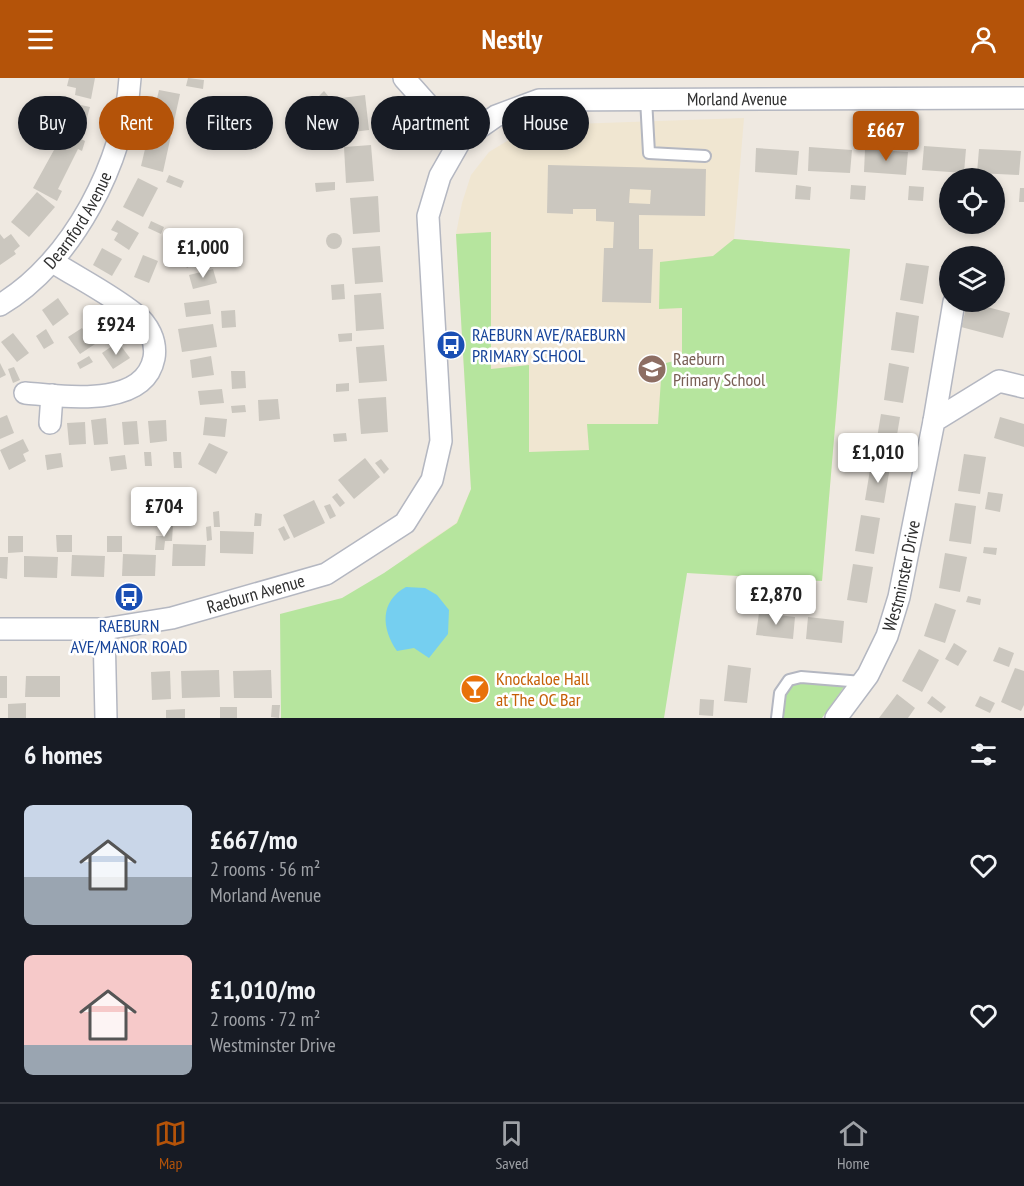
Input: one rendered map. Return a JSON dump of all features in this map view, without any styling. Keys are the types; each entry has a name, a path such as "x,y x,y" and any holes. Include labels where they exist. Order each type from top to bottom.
{"street":[{"name":"Dearnford Avenue","path":"0,305 13,297 53,262 93,203 116,145 130,78"},
{"path":"404,78 420,96"},
{"name":"Morland Avenue","path":"490,120 539,100 1024,98"},
{"name":"Morland Avenue","path":"441,441 428,216 440,176 455,150"},
{"path":"25,393 110,395 128,391 142,381 153,364 156,348 151,332 136,314 53,262"},
{"name":"Westminster Drive","path":"836,718 863,682 887,636 899,597 934,421 952,312"},
{"path":"934,421 999,381 1024,387"},
{"path":"50,423 52,395"},
{"name":"Raeburn Avenue","path":"0,629 104,629 172,618 326,574 405,523 432,480 441,441"},
{"path":"104,629 106,718"}],"lane":[{"path":"646,99 649,153 705,156"},
{"path":"777,718 780,693 789,681 801,677 863,682"}],"shaded area":[{"name":"Raeburn Primary School","path":"744,118 734,239 850,249 822,581 407,556 456,523 471,489 456,234 462,203 471,175 489,152 502,144 502,150 589,150 589,123"}],"green space":[{"path":"491,232 491,369 529,365 529,452 589,450 587,424 658,424 662,364 682,359 682,308 659,309 660,262 713,256 734,239 850,249 822,581 687,573 664,718 281,718 280,614 342,598 384,573 457,523 471,489 456,234"},
{"path":"799,683 844,687 822,718 778,718 783,690"}],"water":[{"path":"406,587 425,588 437,595 449,610 448,634 429,658 414,648 397,651 388,633 386,616 388,607 397,593"}],"building":[{"path":"69,78 95,78 91,99 87,96 75,95 76,88 67,86"},
{"path":"188,78 204,80 203,89 186,86"},
{"path":"159,90 180,94 174,122 174,96 158,96"},
{"path":"324,91 328,96 319,96"},
{"path":"365,95 369,130 359,131 359,96 357,96"},
{"path":"371,145 374,181 346,183 344,150 359,150 359,146"},
{"path":"924,146 966,149 964,168 939,168 939,171 922,170"},
{"path":"809,147 852,150 850,173 808,171"},
{"path":"756,148 799,151 797,175 755,172"},
{"path":"865,149 908,152 906,175 864,172"},
{"path":"979,149 1021,151 1019,175 1005,174 1005,168 977,168"},
{"path":"54,150 78,150 58,189 62,191 57,201 33,188"},
{"path":"145,150 168,150 163,172 141,166"},
{"path":"548,165 706,169 705,216 639,215 639,249 653,249 651,303 602,302 604,248 613,248 614,222 596,221 596,209 573,209 573,214 547,213","holes":["630,189 651,190 650,204 629,203"]},
{"path":"169,175 184,181 181,188 166,182"},
{"path":"138,178 158,188 143,217 123,207"},
{"path":"335,182 335,190 316,192 315,183"},
{"path":"796,185 811,187 810,200 795,199"},
{"path":"851,185 866,186 865,200 850,199"},
{"path":"909,186 924,187 923,201 908,200"},
{"path":"1020,188 1024,188 1024,202 1019,202"},
{"path":"37,192 55,207 29,237 11,222"},
{"path":"378,196 380,232 353,234 350,198"},
{"path":"117,220 139,233 129,250 114,240 118,233 111,230"},
{"path":"151,221 164,227 161,234 148,228"},
{"path":"334,233 340,235 342,241 340,247 334,249 328,247 326,241 328,235"},
{"path":"0,234 4,239 11,234 20,246 14,251 16,254 0,265"},
{"path":"196,243 204,258 187,268 178,252"},
{"path":"380,246 383,282 355,284 352,248"},
{"path":"102,248 122,259 112,276 93,265"},
{"path":"143,255 158,261 149,283 134,277"},
{"path":"906,263 929,266 923,304 900,300"},
{"path":"213,269 217,283 193,289 189,275"},
{"path":"344,284 345,299 332,300 331,285"},
{"path":"381,293 384,329 356,331 354,295"},
{"path":"58,298 69,314 53,326 42,310"},
{"path":"209,300 211,314 186,317 184,303"},
{"path":"235,310 236,327 222,328 221,311"},
{"path":"896,312 919,316 914,353 891,350"},
{"path":"965,312 1010,313 1003,338 961,327"},
{"path":"213,324 217,347 182,352 178,329"},
{"path":"82,328 87,335 94,330 101,340 80,354 68,337"},
{"path":"46,329 54,343 44,349 36,336"},
{"path":"13,333 29,353 17,362 1,342"},
{"path":"352,333 352,341 339,342 338,334"},
{"path":"118,342 130,358 113,369 102,353"},
{"path":"384,345 387,381 359,383 356,347"},
{"path":"89,356 93,362 80,369 77,363"},
{"path":"211,356 214,375 192,378 190,360"},
{"path":"0,363 6,375 0,378"},
{"path":"889,363 909,367 903,403 884,400"},
{"path":"14,367 20,380 13,383 8,369"},
{"path":"231,371 245,371 246,388 232,389"},
{"path":"349,383 349,391 336,392 336,384"},
{"path":"222,389 224,403 200,405 198,391"},
{"path":"386,397 388,432 361,434 358,399"},
{"path":"278,399 280,419 259,421 258,400"},
{"path":"245,405 246,412 232,413 231,406"},
{"path":"881,414 900,417 894,453 875,450"},
{"path":"7,415 14,433 0,439 0,418"},
{"path":"205,417 227,419 225,437 203,435"},
{"path":"1000,417 1024,424 1024,447 994,438"},
{"path":"106,418 108,444 94,445 91,420"},
{"path":"166,420 167,441 150,443 148,421"},
{"path":"137,421 139,444 124,445 122,422"},
{"path":"85,422 86,444 69,445 67,423"},
{"path":"346,433 347,441 334,442 333,434"},
{"path":"23,439 29,451 23,454 26,461 9,470 0,450"},
{"path":"209,443 228,452 216,474 198,464"},
{"path":"144,452 151,452 152,466 145,466"},
{"path":"173,452 181,452 182,468 174,468"},
{"path":"61,453 63,467 47,470 45,455"},
{"path":"964,454 986,457 980,494 958,491"},
{"path":"125,455 127,469 111,471 109,457"},
{"path":"365,458 380,477 354,499 338,480"},
{"path":"381,459 389,469 384,474 375,463"},
{"path":"871,464 890,467 884,503 865,500"},
{"path":"988,492 1003,494 1000,512 985,509"},
{"path":"337,493 345,503 340,507 332,497"},
{"path":"314,500 325,523 294,538 283,515"},
{"path":"955,503 976,506 971,544 949,541"},
{"path":"330,504 336,516 330,519 324,506"},
{"path":"219,511 220,527 214,527 213,512"},
{"path":"255,513 262,514 261,526 254,526"},
{"path":"861,515 880,518 874,554 855,551"},
{"path":"165,525 173,525 172,541 165,541 164,550 155,550 156,536 165,536"},
{"path":"211,526 212,540 207,541 206,527"},
{"path":"284,526 290,538 284,541 278,529"},
{"path":"220,531 254,532 253,554 220,553"},
{"path":"56,535 72,535 72,552 57,552"},
{"path":"8,536 23,536 23,552 8,553"},
{"path":"107,536 122,536 122,552 107,552"},
{"path":"173,544 206,545 205,566 172,566"},
{"path":"984,547 997,548 996,555 983,553"},
{"path":"945,553 967,557 960,592 939,588"},
{"path":"123,554 156,555 155,576 122,576"},
{"path":"72,555 105,556 104,577 71,576"},
{"path":"24,556 58,557 57,578 24,577"},
{"path":"0,557 8,557 7,579 0,578"},
{"path":"853,564 873,567 867,603 847,600"},
{"path":"968,596 981,599 980,605 966,602"},
{"path":"935,603 956,610 945,643 924,636"},
{"path":"759,613 795,617 793,639 756,635"},
{"path":"808,617 844,621 842,643 806,639"},
{"path":"954,643 967,651 958,666 945,659"},
{"path":"999,647 1014,653 1009,667 993,661"},
{"path":"919,649 939,660 922,692 902,681"},
{"path":"728,665 751,668 747,703 724,701"},
{"path":"1015,668 1024,671 1024,705 1021,711 1001,702"},
{"path":"219,670 220,697 182,698 181,671"},
{"path":"271,670 272,698 234,698 233,671"},
{"path":"170,671 171,699 152,700 151,672"},
{"path":"0,676 7,676 7,698 0,698"},
{"path":"26,676 60,676 60,697 25,697"},
{"path":"897,694 915,708 908,718 879,718"},
{"path":"932,696 946,707 941,713 927,703"},
{"path":"980,696 995,703 990,713 975,706"},
{"path":"700,699 714,700 713,716 699,715"},
{"path":"26,703 26,718 8,718 8,704"},
{"path":"272,705 280,705 279,718 271,717"},
{"path":"220,707 237,707 237,718 220,718"},
{"path":"185,709 185,718 166,718 166,710"}],"place":[{"name":"RAEBURN AVE/RAEBURN PRIMARY SCHOOL","path":"451,345"},
{"name":"Raeburn Primary School","path":"652,369"},
{"name":"RAEBURN AVE/MANOR ROAD","path":"129,597"},
{"name":"Knockaloe Hall at The OC Bar","path":"475,689"}]}
